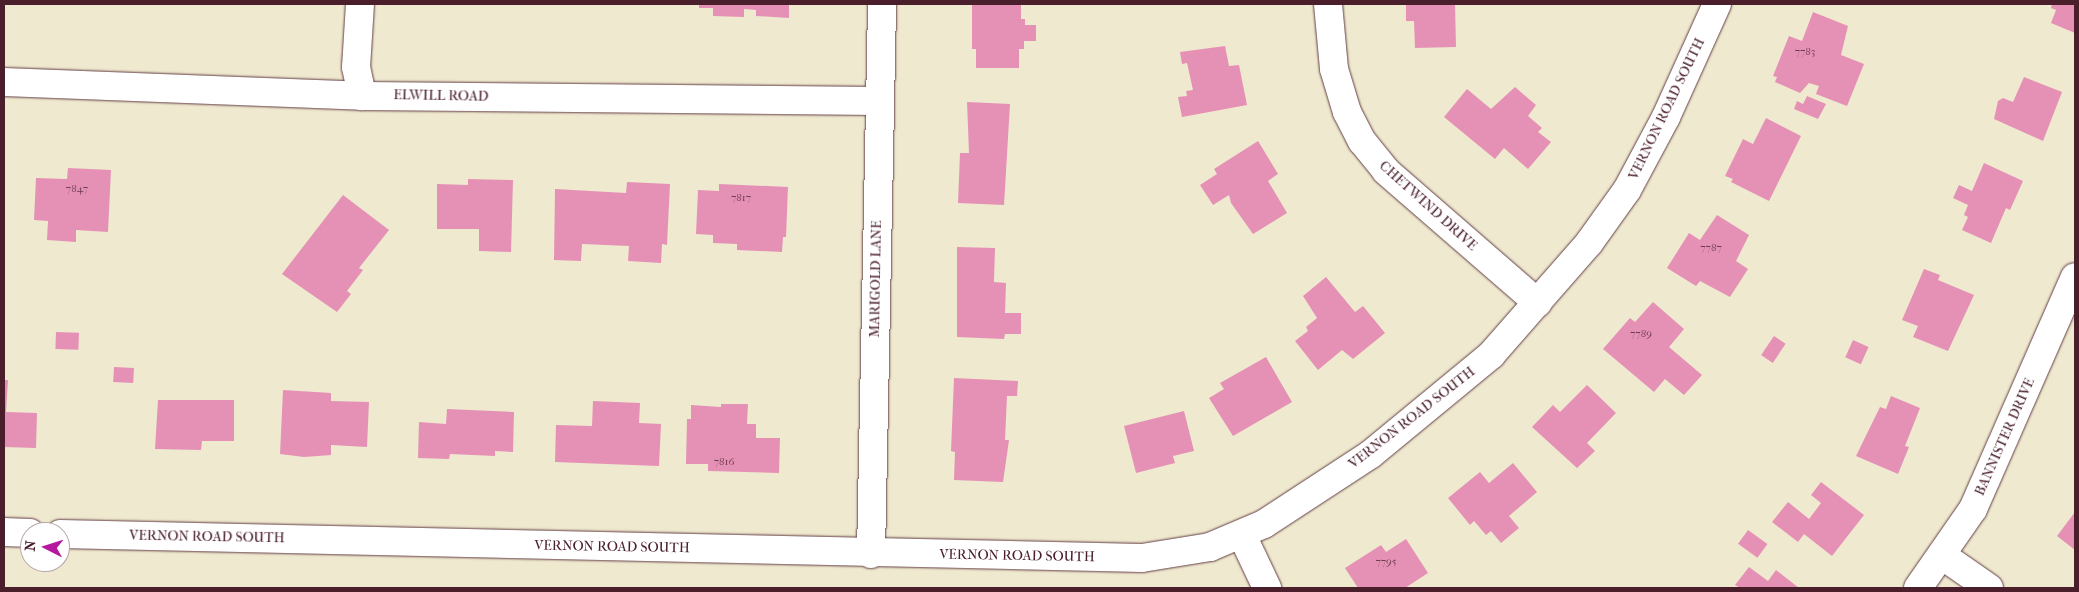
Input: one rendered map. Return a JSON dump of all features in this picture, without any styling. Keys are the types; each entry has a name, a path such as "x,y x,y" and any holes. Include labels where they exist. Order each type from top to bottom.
{"street":[{"path":"360,4 356,67 362,96"},
{"name":"MARIGOLD LANE","path":"872,554 882,4"},
{"name":"CHETWIND DRIVE","path":"1328,4 1334,69 1347,112 1362,141 1386,171 1538,302"},
{"name":"VERNON ROAD SOUTH","path":"70,534 872,554 1142,558 1210,546 1242,535 1371,454 1491,355 1589,244 1627,190 1666,118 1717,4"},
{"name":"ELWILL ROAD","path":"4,82 362,96 879,101"},
{"name":"BANNISTER DRIVE","path":"1918,588 1943,556 1973,509 2075,277"},
{"path":"4,532 20,533"},
{"path":"1242,535 1267,588"},
{"path":"1943,556 1988,588"}],"building":[{"path":"699,4 789,4 789,18 756,16 756,10 744,9 744,17 713,16 713,8 699,8"},
{"path":"972,4 1021,4 1021,19 1025,19 1025,25 1036,25 1036,41 1024,41 1024,49 1019,49 1019,68 976,68 976,49 972,49"},
{"path":"1406,4 1455,4 1456,47 1415,48 1414,21 1406,21"},
{"path":"2052,4 2075,4 2075,33 2051,23 2056,10 2051,8"},
{"path":"1813,12 1848,26 1841,55 1864,64 1847,106 1816,94 1819,86 1809,83 1800,93 1775,82 1777,77 1773,76 1789,36 1802,41"},
{"path":"1225,46 1229,66 1239,65 1247,105 1182,117 1178,97 1187,96 1186,91 1193,90 1187,63 1182,64 1180,52"},
{"path":"2024,77 2062,92 2043,141 1994,119 1998,101 2003,98 2013,102"},
{"path":"1515,87 1536,105 1528,116 1542,128 1538,132 1551,142 1528,169 1504,148 1495,159 1444,117 1467,89 1491,109"},
{"path":"1807,96 1826,104 1818,119 1794,109 1797,101 1803,104"},
{"path":"967,102 1010,104 1004,205 958,203 960,153 969,153"},
{"path":"1766,118 1801,136 1769,201 1731,182 1733,179 1725,176 1743,139 1753,144"},
{"path":"1258,141 1278,174 1268,181 1287,213 1253,234 1231,203 1229,195 1213,205 1200,185 1217,174 1214,169"},
{"path":"1984,163 2023,181 2010,210 2006,208 1991,243 1962,230 1968,217 1964,215 1968,205 1953,198 1959,185 1972,191"},
{"path":"68,168 111,170 108,232 76,230 76,242 47,240 48,221 34,220 36,178 67,179"},
{"path":"468,179 513,180 511,252 479,251 479,229 437,229 437,184 468,185"},
{"path":"627,182 670,184 667,245 662,244 661,263 628,261 629,246 582,244 581,261 554,260 555,189 626,193"},
{"path":"719,184 788,187 786,237 783,237 782,252 737,250 737,244 713,243 713,235 696,234 698,190 719,191"},
{"path":"343,195 389,230 359,268 363,270 347,291 351,294 337,312 282,274"},
{"path":"1717,215 1749,235 1736,261 1748,269 1730,297 1700,281 1696,286 1667,268 1689,233 1700,240"},
{"path":"957,247 995,248 994,282 1006,283 1005,313 1021,313 1021,334 1005,334 1004,339 957,337"},
{"path":"1924,269 1940,275 1938,280 1974,295 1948,351 1913,337 1918,326 1902,320"},
{"path":"1326,277 1355,312 1363,306 1385,333 1353,359 1342,350 1318,370 1295,341 1308,331 1306,327 1317,318 1303,296"},
{"path":"1653,302 1684,329 1669,347 1702,375 1684,395 1665,379 1654,392 1603,349 1630,318 1635,322"},
{"path":"56,332 79,333 78,350 55,349"},
{"path":"1774,336 1786,344 1773,363 1761,355"},
{"path":"1853,340 1869,347 1861,364 1845,357"},
{"path":"1266,357 1292,402 1233,436 1209,398 1224,389 1220,383"},
{"path":"114,367 134,368 133,383 113,382"},
{"path":"954,378 1018,381 1017,396 1007,396 1005,440 1009,440 1003,482 954,480 955,452 951,451"},
{"path":"4,380 8,380 6,412 37,413 36,448 4,447"},
{"path":"1587,385 1616,413 1587,443 1595,451 1577,468 1532,427 1553,405 1560,412"},
{"path":"283,390 331,393 331,401 369,402 367,447 331,445 331,455 304,457 280,454"},
{"path":"1891,396 1920,408 1905,446 1909,447 1898,474 1856,456 1880,407 1886,409"},
{"path":"158,400 234,400 234,441 202,441 201,450 155,449"},
{"path":"593,401 640,403 639,423 661,424 659,466 555,462 556,425 592,426"},
{"path":"721,404 748,404 747,424 756,424 756,438 780,438 779,473 708,471 708,464 686,464 687,419 691,419 691,405 721,407"},
{"path":"447,409 514,412 513,452 495,451 495,456 450,454 449,459 418,458 419,422 446,424"},
{"path":"1184,411 1194,451 1173,456 1175,463 1136,473 1124,426"},
{"path":"1513,463 1537,492 1509,516 1519,528 1501,543 1491,531 1486,535 1474,521 1470,525 1448,498 1480,472 1489,483"},
{"path":"1821,482 1864,515 1832,556 1804,534 1798,542 1772,522 1788,502 1809,519 1821,503 1811,495"},
{"path":"2075,512 2075,550 2057,536"},
{"path":"1748,530 1767,544 1757,558 1738,544"},
{"path":"1406,539 1428,573 1405,588 1358,588 1345,568 1381,545 1386,552"},
{"path":"1749,567 1768,581 1776,570 1799,588 1740,588 1735,585"}]}
